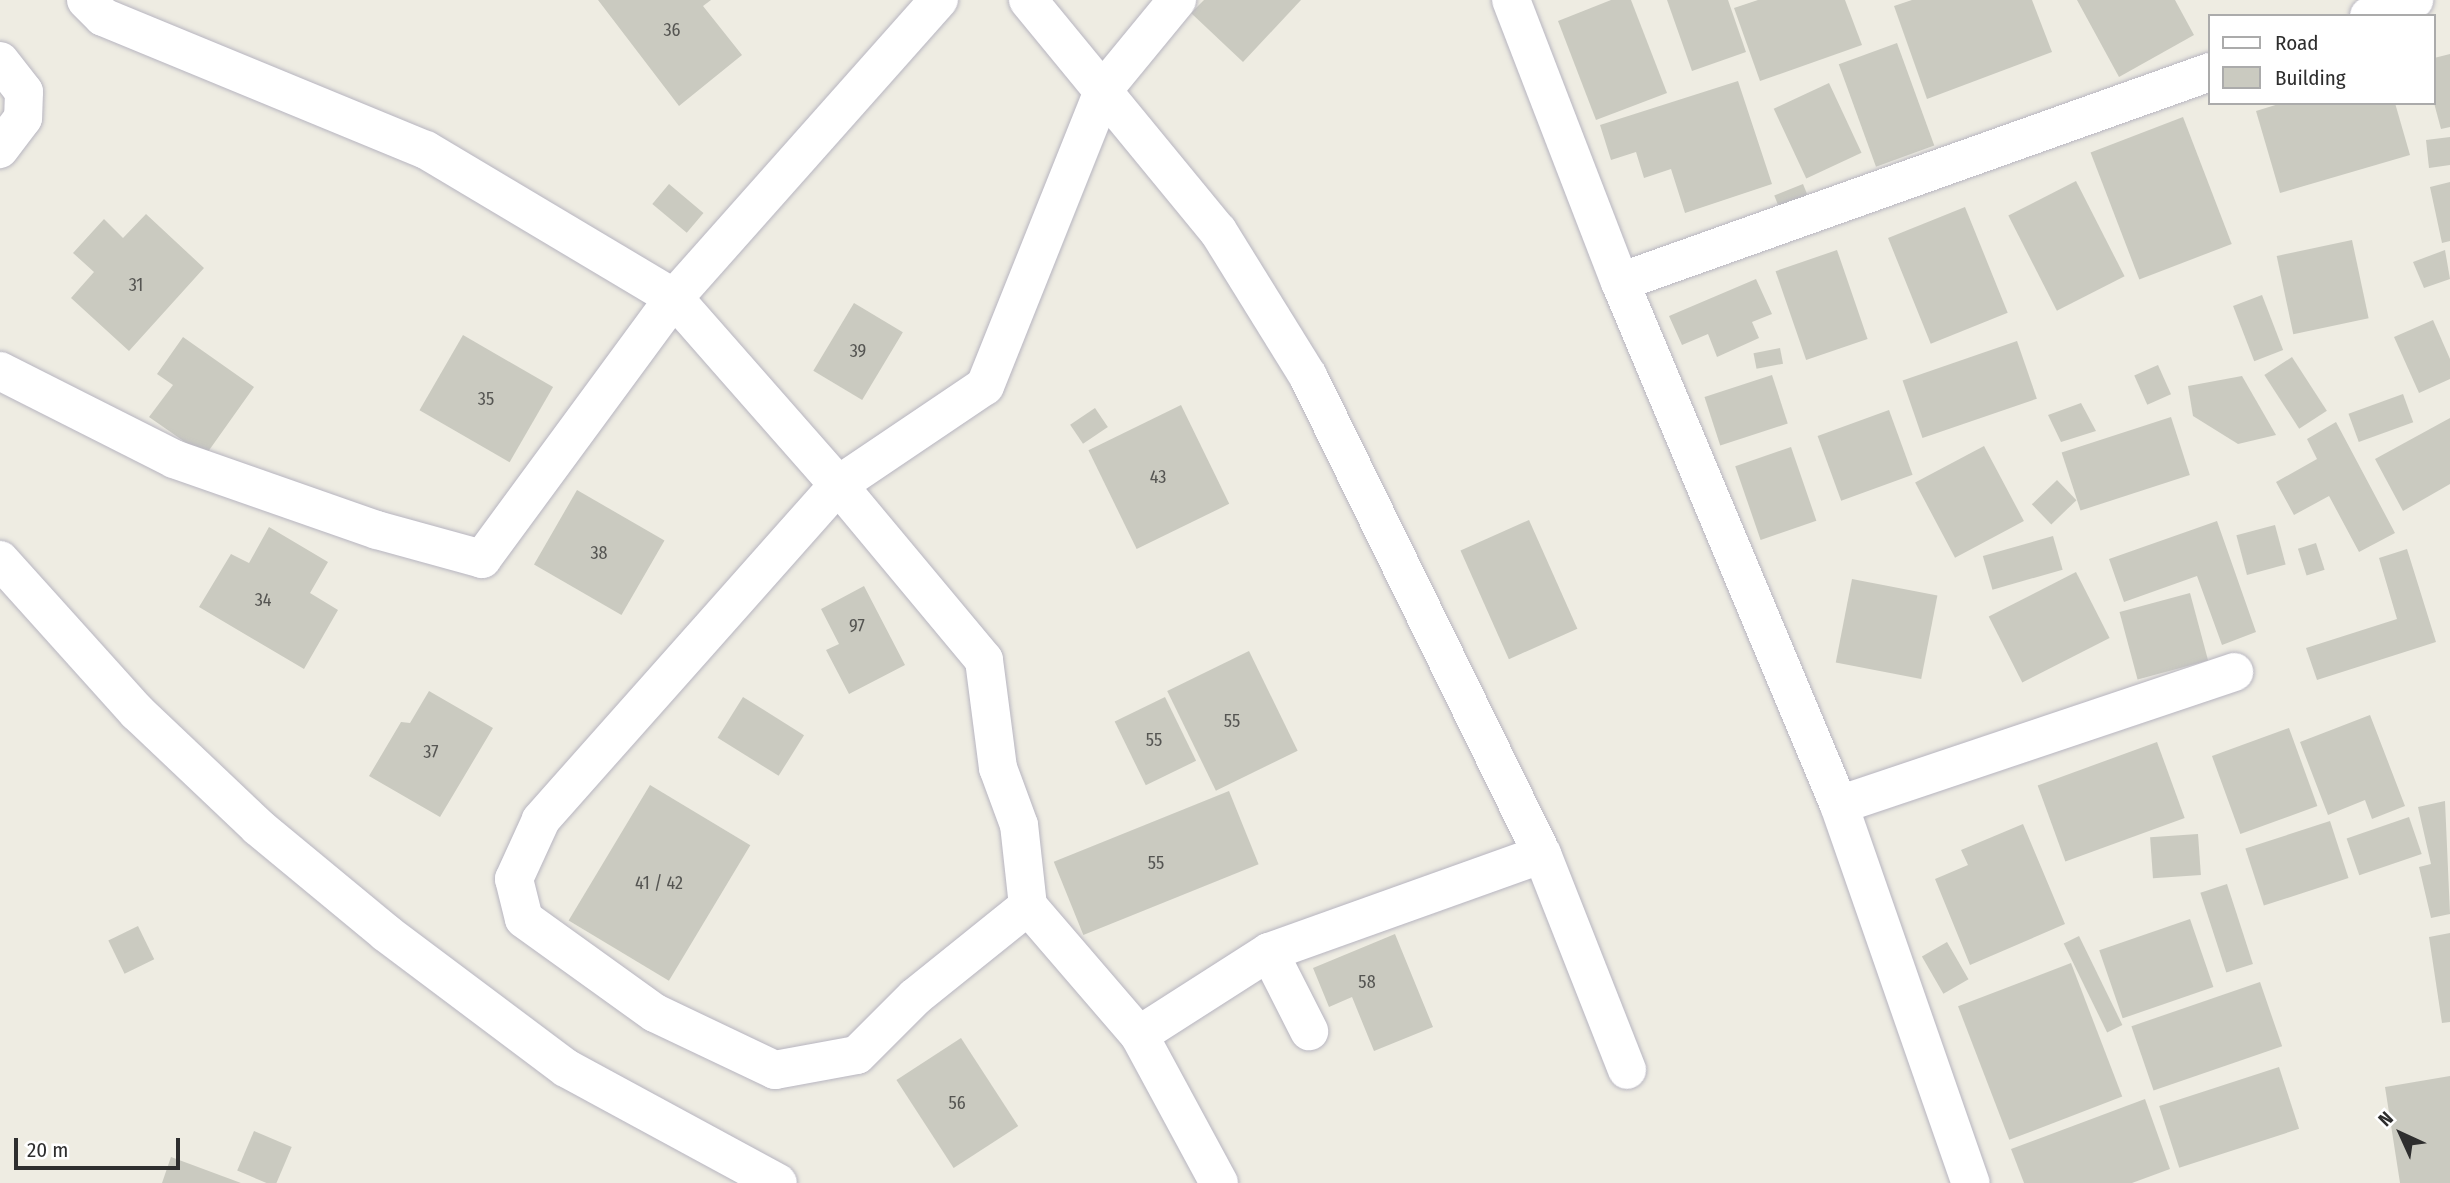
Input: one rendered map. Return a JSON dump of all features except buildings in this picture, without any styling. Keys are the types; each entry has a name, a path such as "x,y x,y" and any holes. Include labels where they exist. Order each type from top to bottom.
{"street":[{"path":"86,0 103,17 426,150 674,298 838,485 984,660 999,768 1019,825 1028,906 1139,1035 1219,1183"},
{"path":"0,371 174,459 377,530 482,559 674,298 939,0"},
{"path":"1028,0 1104,89 1218,231 1308,376 1542,854 1627,1070"},
{"path":"1028,906 915,997 857,1055 775,1070 655,1013 524,919 514,879 541,820 838,485 985,386 1104,89 1177,0"},
{"path":"1511,0 1620,282 1839,805 1971,1183"},
{"path":"2374,14 2413,0"},
{"path":"0,61 24,92 23,118 0,149"},
{"path":"1620,282 2208,73"},
{"path":"0,560 137,712 258,827 386,933 566,1068 778,1183"},
{"path":"1839,805 2234,672"},
{"path":"1139,1035 1269,953 1542,854"},
{"path":"1269,953 1310,1031"}]}
